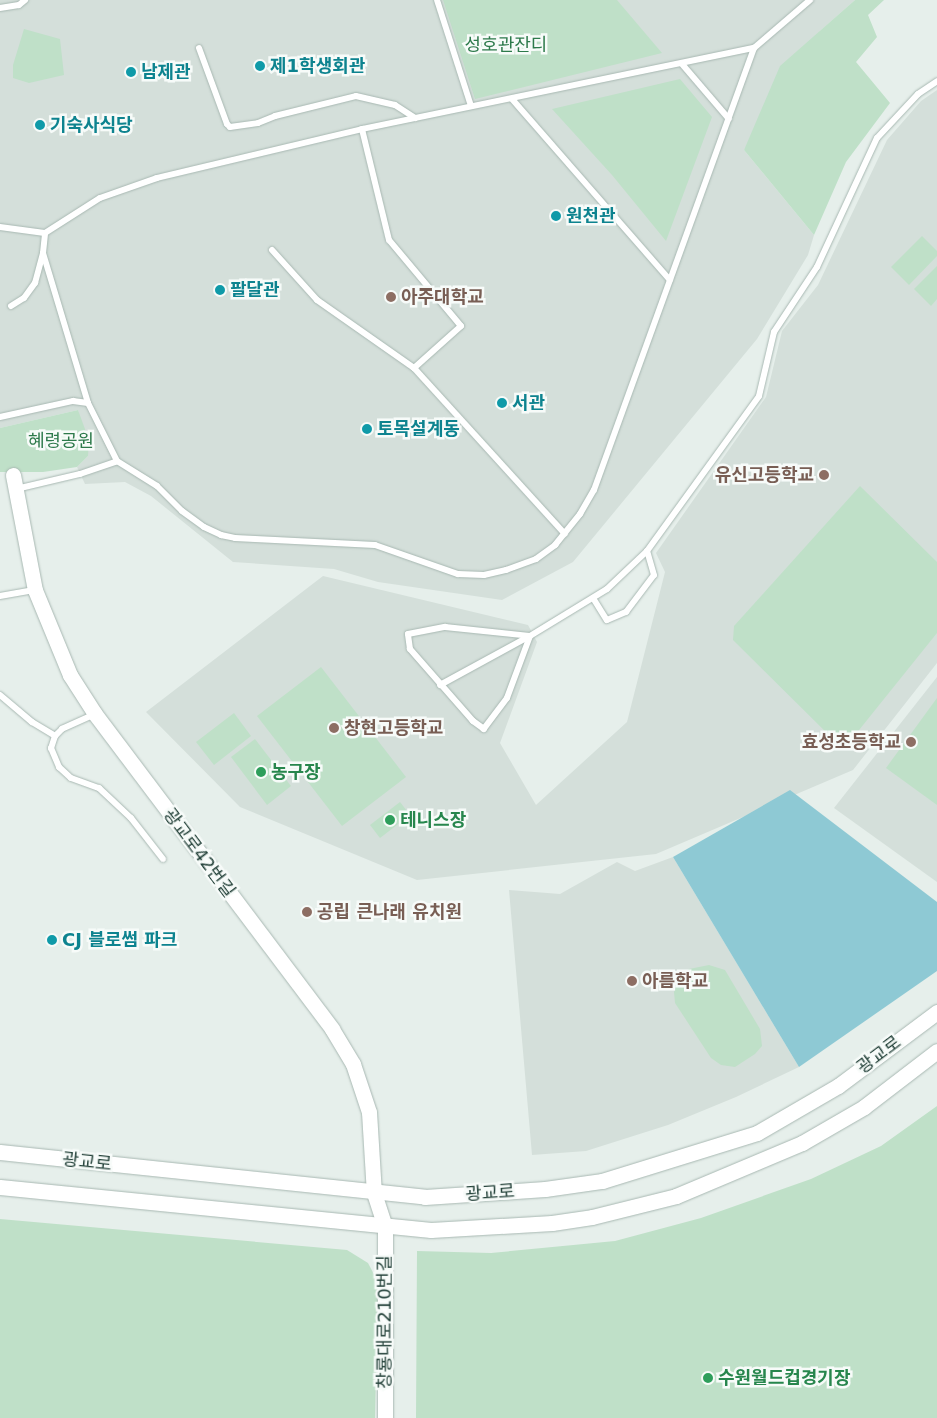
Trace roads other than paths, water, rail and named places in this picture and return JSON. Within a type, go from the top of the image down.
[{"type":"main road","name":"광교로42번길","points":[[15,482],[35,590],[70,675],[95,714],[332,1029],[353,1064],[369,1112],[374,1193],[385,1226]]},
{"type":"main road","name":"광교로","points":[[0,1152],[425,1197],[545,1189],[602,1181],[757,1133],[838,1086],[937,1012]]},
{"type":"main road","name":"광교로","points":[[0,1187],[431,1230],[552,1224],[592,1217],[676,1196],[802,1144],[864,1107],[937,1052]]},
{"type":"main road","name":"창룡대로210번길","points":[[385,1226],[385,1418]]},
{"type":"lane","points":[[0,8],[19,5],[25,0]]},
{"type":"lane","points":[[437,0],[471,106]]},
{"type":"lane","points":[[0,227],[45,234],[100,198],[132,185],[362,129],[754,48],[810,0]]},
{"type":"lane","points":[[199,48],[227,124],[230,127],[258,123],[275,116],[356,96],[395,105],[415,118]]},
{"type":"lane","points":[[43,253],[88,403],[117,461],[157,486],[182,511],[204,527],[221,535],[235,538],[375,545],[458,574],[484,575],[536,559],[555,545],[580,514],[594,490],[754,48]]},
{"type":"lane","points":[[682,64],[729,119]]},
{"type":"lane","points":[[440,685],[530,636],[607,589],[647,551],[759,396],[774,332],[817,267],[877,138],[918,94],[937,81]]},
{"type":"lane","points":[[512,99],[670,280]]},
{"type":"lane","points":[[362,129],[390,240],[461,326],[414,368]]},
{"type":"lane","points":[[11,306],[24,298],[35,283],[43,253],[45,234]]},
{"type":"lane","points":[[272,250],[317,300],[414,368],[564,534]]},
{"type":"lane","points":[[0,417],[74,401],[88,403]]},
{"type":"lane","points":[[15,482],[80,474],[117,461]]},
{"type":"lane","points":[[593,598],[608,620],[626,612],[654,575],[647,551]]},
{"type":"lane","points":[[0,596],[35,590]]},
{"type":"lane","points":[[445,627],[530,636],[507,698],[484,728],[473,721],[410,650],[408,634],[445,627]]},
{"type":"lane","points":[[0,695],[32,722],[54,736]]},
{"type":"lane","points":[[95,714],[62,729],[54,736],[50,748],[59,767],[72,778],[99,788],[131,818],[164,859]]},
{"type":"water","points":[[790,790],[937,902],[937,971],[799,1067],[673,857]]},
{"type":"place","name":"제1학생회관","points":[[260,66]]},
{"type":"place","name":"남제관","points":[[131,72]]},
{"type":"place","name":"기숙사식당","points":[[40,125]]},
{"type":"place","name":"원천관","points":[[556,216]]},
{"type":"place","name":"팔달관","points":[[220,290]]},
{"type":"place","name":"아주대학교","points":[[391,297]]},
{"type":"place","name":"서관","points":[[502,403]]},
{"type":"place","name":"토목설계동","points":[[367,429]]},
{"type":"place","name":"유신고등학교","points":[[824,475]]},
{"type":"place","name":"창현고등학교","points":[[334,728]]},
{"type":"place","name":"효성초등학교","points":[[911,742]]},
{"type":"place","name":"농구장","points":[[261,772]]},
{"type":"place","name":"테니스장","points":[[390,820]]},
{"type":"place","name":"공립 큰나래 유치원","points":[[307,912]]},
{"type":"place","name":"CJ 블로썸 파크","points":[[52,940]]},
{"type":"place","name":"아름학교","points":[[632,981]]},
{"type":"place","name":"수원월드컵경기장","points":[[708,1378]]},
{"type":"park label","name":"성호관잔디","points":[[506,45]]},
{"type":"park label","name":"혜령공원","points":[[61,441]]}]
